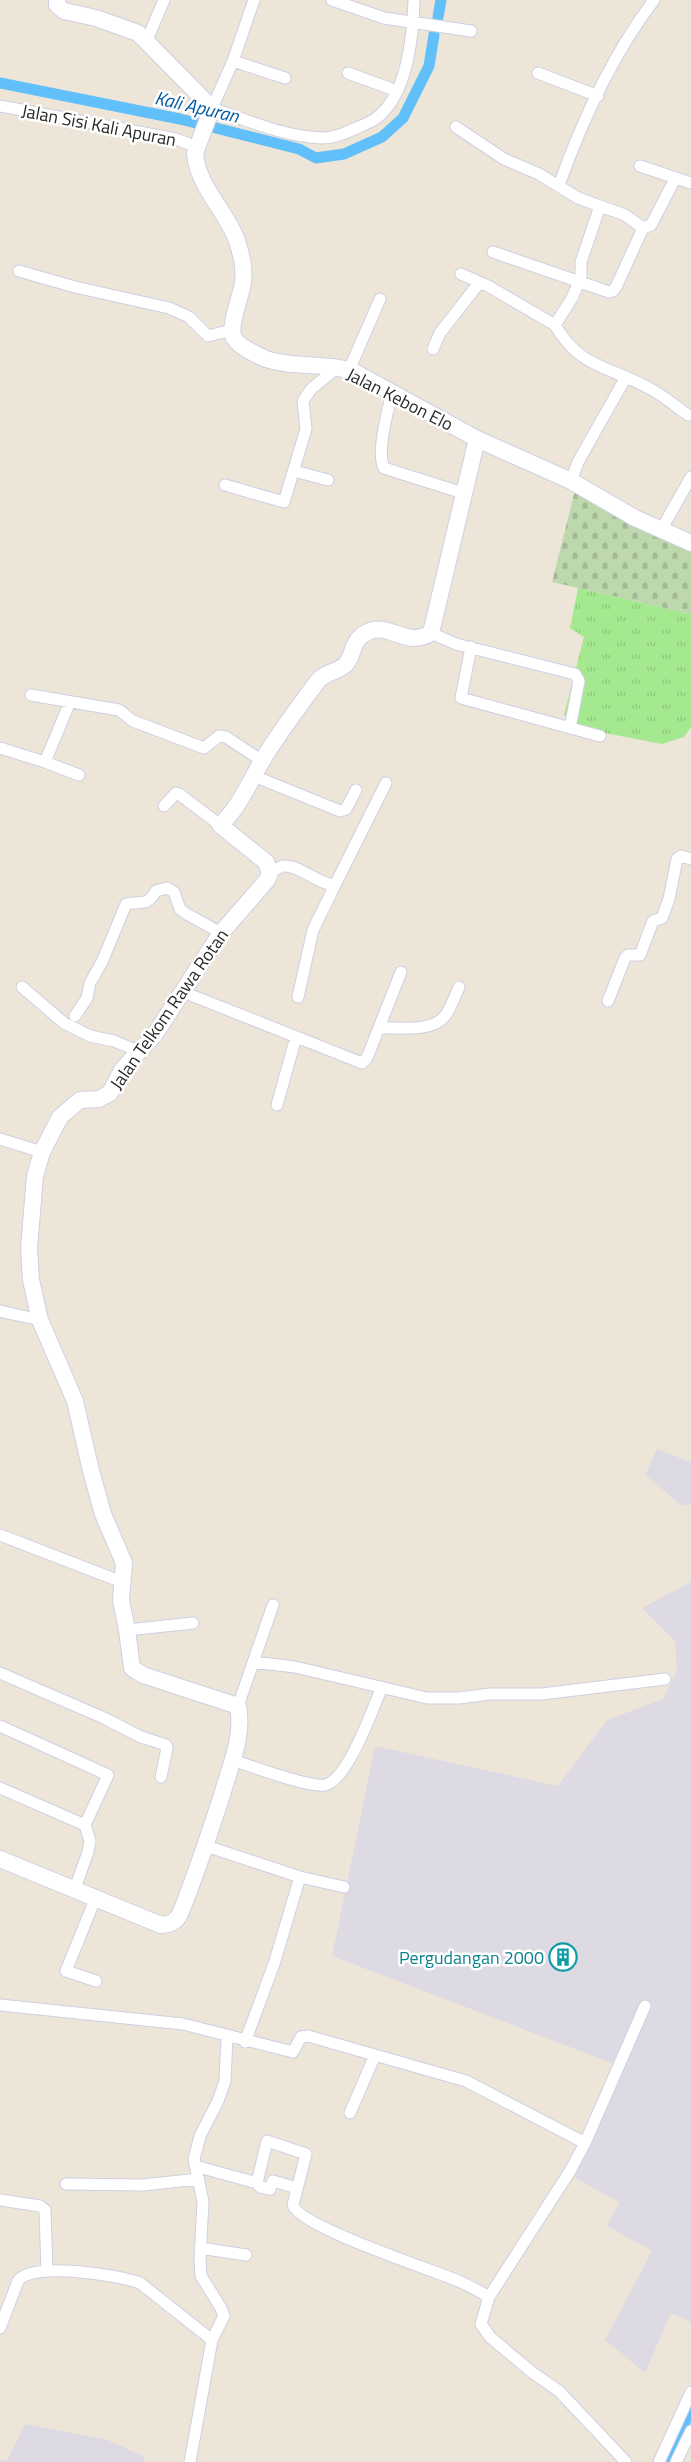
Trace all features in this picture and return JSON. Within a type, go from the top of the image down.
[{"type":"street","points":[[57,0],[58,5],[64,11],[128,28],[147,40],[211,112],[305,137],[324,138],[342,134],[375,119],[393,99],[404,73],[419,23],[414,0]]},
{"type":"street","points":[[147,40],[164,0]]},
{"type":"street","points":[[19,271],[75,287],[169,308],[189,317],[203,334],[208,336],[232,330],[243,284],[244,266],[236,237],[197,165],[195,154],[233,61],[254,0]]},
{"type":"street","points":[[332,0],[384,18],[471,31]]},
{"type":"street","points":[[559,185],[598,96],[642,16],[654,0]]},
{"type":"street","points":[[233,61],[285,78]]},
{"type":"street","points":[[348,73],[397,91]]},
{"type":"street","points":[[538,73],[598,96]]},
{"type":"street","name":"Jalan Sisi Kali Apuran","points":[[0,106],[198,143]]},
{"type":"street","points":[[456,127],[497,156],[524,166],[559,185],[570,194],[625,215],[643,228]]},
{"type":"street","points":[[640,166],[691,183]]},
{"type":"street","points":[[493,252],[579,281],[605,292],[613,292],[643,228],[651,225],[675,179]]},
{"type":"street","points":[[555,325],[572,298],[579,281],[581,262],[600,206]]},
{"type":"street","points":[[461,274],[479,282],[555,325],[564,340],[577,354],[646,386],[688,414]]},
{"type":"street","points":[[433,348],[440,333],[479,282]]},
{"type":"street","points":[[225,485],[283,503],[306,429],[302,401],[311,389],[344,369],[380,299]]},
{"type":"street","name":"Jalan Kebon Elo","points":[[232,330],[234,339],[245,348],[266,359],[344,369],[392,392],[477,439],[571,481],[661,530],[691,543]]},
{"type":"street","points":[[571,481],[578,462],[626,377]]},
{"type":"street","points":[[392,392],[384,433],[382,459],[384,468],[463,493]]},
{"type":"street","points":[[220,825],[232,812],[262,761],[319,680],[344,666],[358,638],[378,628],[410,638],[422,638],[431,633],[477,439]]},
{"type":"street","points":[[294,471],[328,480]]},
{"type":"street","points":[[661,530],[691,477]]},
{"type":"street","points":[[431,633],[456,644],[575,674],[579,681],[570,728]]},
{"type":"street","points":[[471,647],[461,698],[600,736]]},
{"type":"street","points":[[31,696],[119,710],[133,721],[204,748],[219,736],[226,737],[262,761]]},
{"type":"street","points":[[46,762],[70,702]]},
{"type":"street","points":[[0,748],[46,762],[79,775]]},
{"type":"street","points":[[254,776],[340,811],[346,809],[356,790]]},
{"type":"street","points":[[298,997],[313,930],[386,783]]},
{"type":"street","points":[[164,806],[176,793],[179,794],[266,862],[270,873],[284,866],[297,869],[326,885],[335,885]]},
{"type":"street","points":[[608,1001],[625,958],[628,955],[640,955],[653,922],[662,918],[669,899],[677,859],[681,856],[691,859]]},
{"type":"street","name":"Jalan Telkom Rawa Rotan","points":[[238,1706],[136,1672],[132,1668],[128,1630],[121,1600],[124,1563],[103,1514],[75,1401],[40,1320],[31,1280],[29,1248],[35,1176],[42,1152],[60,1117],[80,1100],[99,1099],[110,1093],[122,1070],[155,1034],[221,933],[261,888],[270,873]]},
{"type":"street","points":[[75,1016],[87,998],[90,983],[102,962],[126,904],[146,902],[151,900],[156,891],[167,888],[174,892],[180,909],[221,933]]},
{"type":"street","points":[[182,992],[362,1063],[366,1061],[401,972]]},
{"type":"street","points":[[379,1028],[426,1027],[438,1023],[446,1016],[459,987]]},
{"type":"street","points":[[22,988],[64,1023],[90,1036],[114,1041],[138,1051]]},
{"type":"street","points":[[277,1105],[296,1037]]},
{"type":"street","points":[[0,1139],[42,1152]]},
{"type":"street","points":[[0,1311],[40,1320]]},
{"type":"street","points":[[0,1535],[122,1582]]},
{"type":"street","points":[[0,1859],[162,1925],[170,1924],[180,1914],[206,1846],[240,1729],[238,1706],[274,1605]]},
{"type":"street","points":[[128,1630],[192,1623]]},
{"type":"street","points":[[253,1662],[295,1667],[427,1698],[459,1698],[490,1694],[559,1693],[665,1679]]},
{"type":"street","points":[[0,1672],[104,1718],[141,1737],[163,1743],[167,1748],[161,1777]]},
{"type":"street","points":[[232,1760],[314,1785],[329,1784],[342,1771],[356,1746],[382,1686]]},
{"type":"street","points":[[0,1726],[108,1775],[85,1825],[90,1841],[75,1888]]},
{"type":"street","points":[[0,1788],[85,1825]]},
{"type":"street","points":[[206,1846],[300,1877],[344,1886]]},
{"type":"street","points":[[245,2042],[274,1964],[300,1877]]},
{"type":"street","points":[[96,1897],[66,1970],[96,1981]]},
{"type":"street","points":[[0,2005],[183,2024],[245,2042],[292,2052],[304,2035],[466,2081],[585,2143]]},
{"type":"street","points":[[626,2462],[559,2391],[533,2373],[482,2328],[481,2319],[489,2297],[570,2171],[585,2143],[645,2006]]},
{"type":"street","points":[[190,2462],[212,2340],[224,2316],[201,2276],[200,2248],[203,2202],[195,2166],[197,2144],[218,2101],[225,2081],[227,2037]]},
{"type":"street","points":[[350,2113],[375,2055]]},
{"type":"street","points":[[257,2183],[267,2141],[306,2154],[293,2205],[294,2210],[316,2223],[420,2268],[464,2283],[489,2297]]},
{"type":"street","points":[[195,2166],[257,2183],[260,2187],[270,2189],[273,2181],[297,2188]]},
{"type":"street","points":[[66,2184],[143,2185],[198,2178]]},
{"type":"street","points":[[0,2200],[40,2206],[45,2210],[47,2271]]},
{"type":"street","points":[[200,2248],[246,2255]]},
{"type":"street","points":[[0,2328],[21,2278],[47,2271],[92,2273],[140,2283],[212,2340]]},
{"type":"street","points":[[658,2462],[691,2392]]},
{"type":"street","points":[[676,2462],[691,2431]]},
{"type":"shaded area","points":[[657,1449],[691,1462],[691,1504],[682,1506],[645,1475]]},
{"type":"shaded area","name":"Pergudangan 2000","points":[[691,1582],[691,2322],[671,2313],[645,2373],[605,2340],[652,2251],[607,2226],[619,2202],[575,2178],[617,2065],[332,1956],[375,1746],[558,1786],[607,1720],[663,1699],[677,1671],[675,1641],[642,1608]]},
{"type":"shaded area","points":[[25,2424],[108,2440],[145,2457],[143,2462],[0,2462],[0,2459],[7,2461]]},
{"type":"green space","points":[[576,486],[691,541],[691,614],[552,582]]},
{"type":"green space","points":[[578,588],[691,614],[691,727],[684,737],[662,744],[584,729],[564,715],[584,637],[570,628]]},
{"type":"waterway","points":[[438,17],[441,0]]},
{"type":"waterway","name":"Kali Apuran","points":[[0,83],[180,119],[299,149],[316,158],[344,154],[382,137],[403,118],[429,66],[434,35]]},
{"type":"waterway","points":[[666,2462],[691,2409]]},
{"type":"place","name":"Pergudangan 2000","points":[[563,1957]]}]
